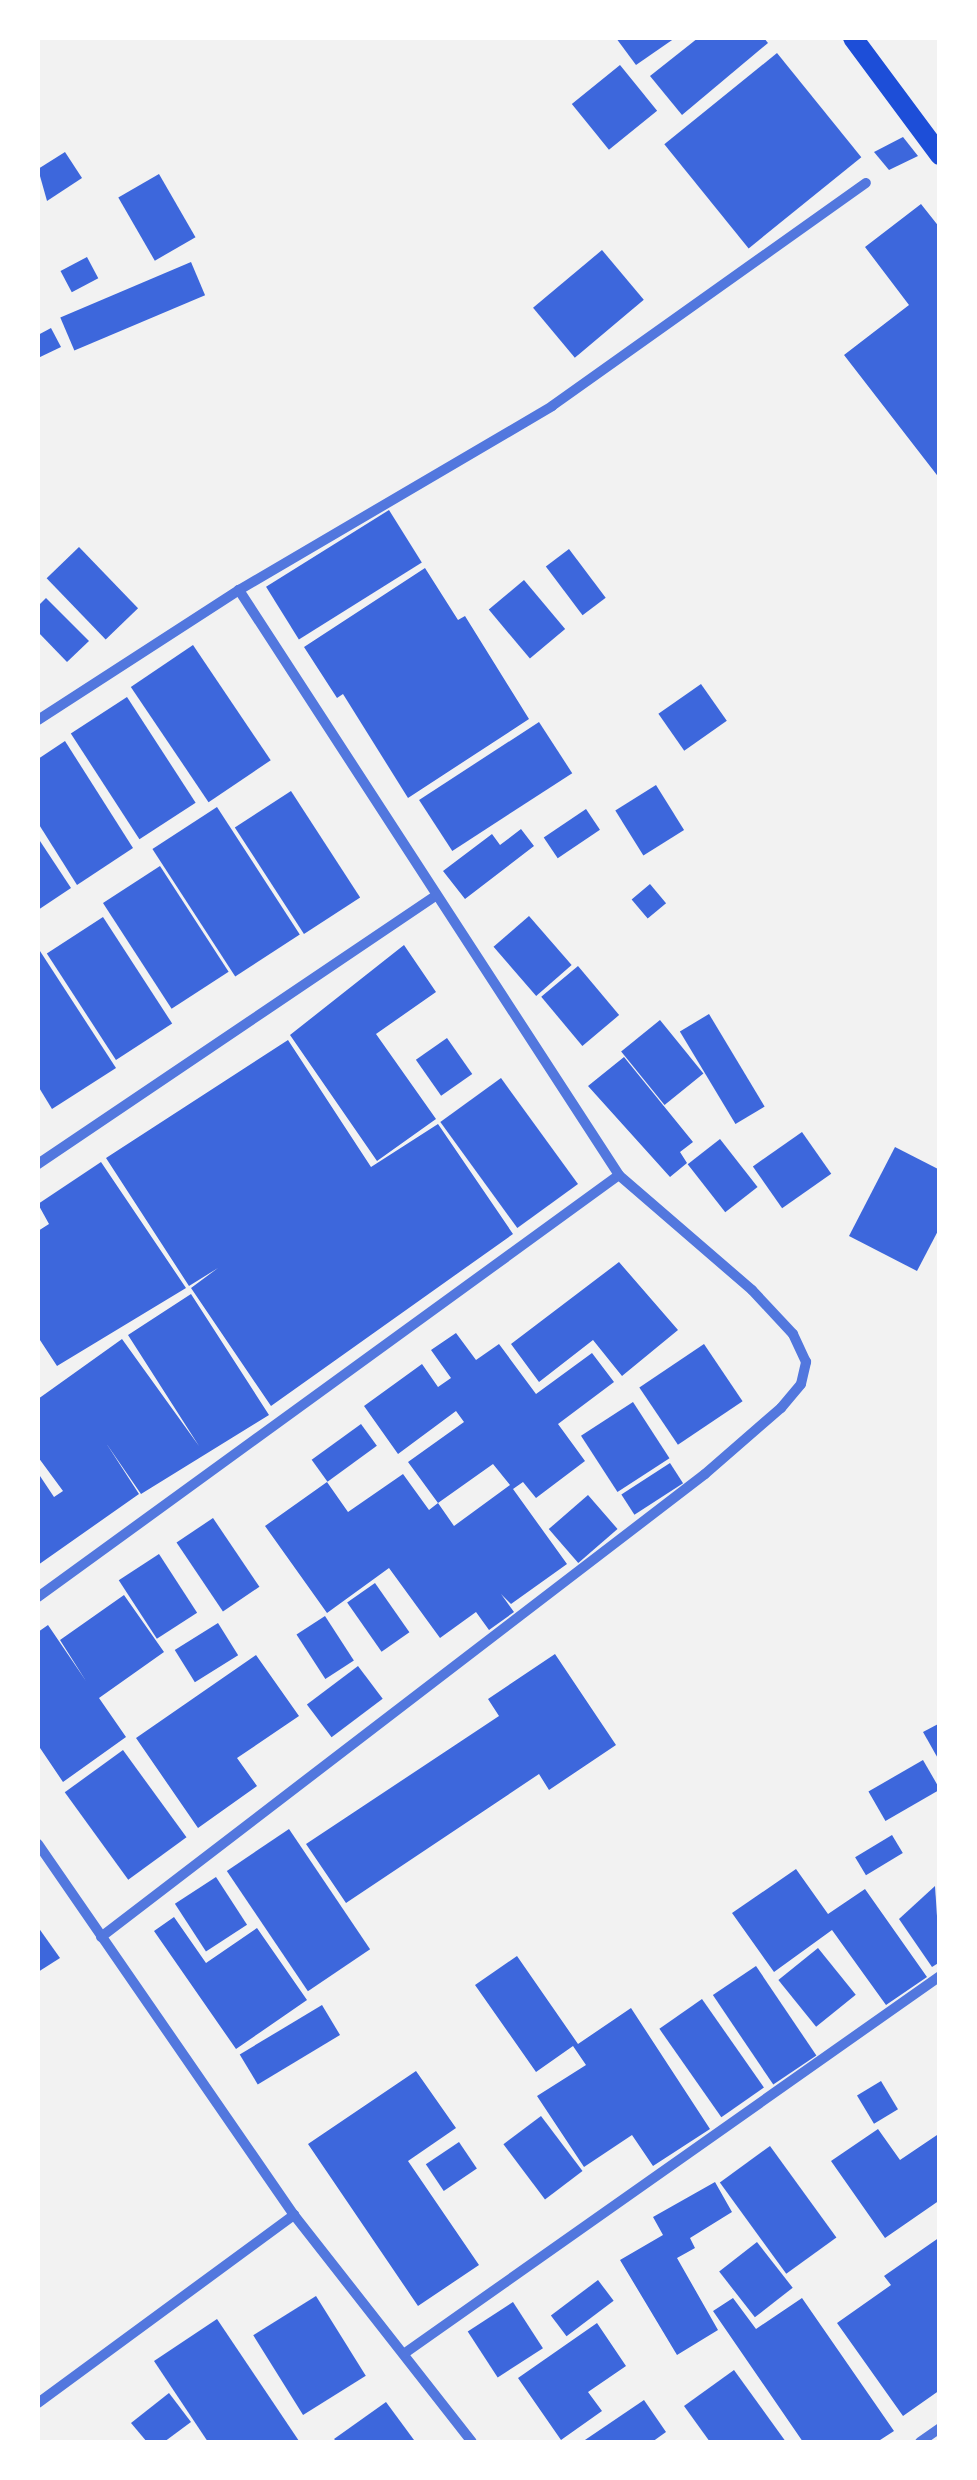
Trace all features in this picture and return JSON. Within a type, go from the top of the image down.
[{"type":"main road","points":[[853,38],[940,155]]},
{"type":"street","points":[[38,720],[239,590],[552,406],[866,183]]},
{"type":"street","points":[[101,1937],[705,1474],[781,1408],[801,1384],[806,1362],[793,1334],[752,1290],[618,1175],[239,590]]},
{"type":"street","points":[[38,1164],[435,896]]},
{"type":"street","points":[[38,1597],[618,1175]]},
{"type":"street","points":[[38,1844],[294,2215],[472,2442]]},
{"type":"street","points":[[405,2353],[940,1976]]},
{"type":"street","points":[[38,2403],[294,2215]]},
{"type":"street","points":[[920,2442],[940,2428]]},
{"type":"building","points":[[616,38],[675,38],[636,65]]},
{"type":"building","points":[[698,38],[764,38],[768,43],[682,115],[650,76]]},
{"type":"building","points":[[777,53],[861,157],[749,248],[664,144]]},
{"type":"building","points":[[620,65],[657,111],[609,150],[572,104]]},
{"type":"building","points":[[903,137],[918,156],[889,170],[874,152]]},
{"type":"building","points":[[65,152],[82,178],[47,201],[38,169]]},
{"type":"building","points":[[159,174],[196,237],[155,261],[118,198]]},
{"type":"building","points":[[921,204],[940,228],[940,479],[844,355],[909,305],[865,247]]},
{"type":"building","points":[[602,250],[644,300],[575,358],[533,308]]},
{"type":"building","points":[[87,257],[98,278],[72,292],[61,271]]},
{"type":"building","points":[[191,262],[205,295],[74,351],[60,317]]},
{"type":"building","points":[[51,328],[61,347],[38,358],[38,335]]},
{"type":"building","points":[[389,510],[422,563],[299,639],[266,587]]},
{"type":"building","points":[[79,547],[138,608],[106,639],[47,578]]},
{"type":"building","points":[[569,549],[606,598],[583,615],[546,566]]},
{"type":"building","points":[[425,568],[458,620],[465,616],[529,719],[408,798],[343,694],[337,698],[304,647]]},
{"type":"building","points":[[524,580],[565,629],[530,659],[489,610]]},
{"type":"building","points":[[46,598],[89,641],[67,662],[38,632],[38,606]]},
{"type":"building","points":[[193,645],[271,760],[209,802],[131,687]]},
{"type":"building","points":[[701,684],[727,721],[684,751],[658,714]]},
{"type":"building","points":[[127,697],[196,803],[139,839],[71,733]]},
{"type":"building","points":[[539,722],[572,773],[452,851],[419,800]]},
{"type":"building","points":[[65,741],[133,848],[77,885],[38,823],[38,759]]},
{"type":"building","points":[[656,785],[684,830],[643,855],[615,810]]},
{"type":"building","points":[[291,791],[360,898],[304,934],[235,827]]},
{"type":"building","points":[[217,807],[300,934],[235,976],[152,849]]},
{"type":"building","points":[[586,809],[600,830],[558,858],[544,838]]},
{"type":"building","points":[[521,829],[534,846],[465,899],[443,871],[492,834],[500,845]]},
{"type":"building","points":[[38,838],[71,888],[38,910]]},
{"type":"building","points":[[160,866],[229,972],[172,1009],[103,903]]},
{"type":"building","points":[[650,884],[666,903],[648,919],[632,899]]},
{"type":"building","points":[[529,916],[572,965],[536,996],[494,947]]},
{"type":"building","points":[[103,917],[172,1024],[116,1060],[47,953]]},
{"type":"building","points":[[404,945],[436,992],[376,1034],[436,1119],[377,1161],[290,1035]]},
{"type":"building","points":[[38,948],[116,1068],[52,1109],[38,1086]]},
{"type":"building","points":[[578,966],[619,1015],[582,1046],[541,997]]},
{"type":"building","points":[[709,1014],[765,1107],[735,1124],[680,1032]]},
{"type":"building","points":[[660,1020],[703,1074],[665,1105],[621,1051]]},
{"type":"building","points":[[447,1038],[472,1074],[441,1096],[416,1060]]},
{"type":"building","points":[[288,1040],[371,1167],[438,1124],[513,1234],[271,1406],[191,1288],[218,1268],[189,1286],[106,1158]]},
{"type":"building","points":[[624,1057],[693,1142],[680,1152],[687,1163],[670,1177],[588,1086]]},
{"type":"building","points":[[501,1078],[578,1184],[517,1228],[440,1122]]},
{"type":"building","points":[[802,1132],[831,1174],[782,1208],[753,1166]]},
{"type":"building","points":[[720,1139],[758,1187],[725,1212],[688,1164]]},
{"type":"building","points":[[895,1147],[940,1170],[940,1227],[917,1271],[849,1236]]},
{"type":"building","points":[[101,1162],[186,1288],[57,1366],[38,1337],[38,1231],[49,1224],[38,1204]]},
{"type":"building","points":[[619,1262],[678,1330],[622,1376],[593,1340],[539,1382],[511,1344]]},
{"type":"building","points":[[191,1294],[269,1415],[141,1494],[106,1443],[139,1494],[38,1565],[38,1473],[54,1497],[63,1491],[38,1457],[38,1399],[122,1339],[199,1446],[128,1335]]},
{"type":"building","points":[[456,1333],[476,1360],[499,1344],[536,1394],[592,1353],[614,1382],[558,1424],[585,1461],[536,1498],[523,1482],[513,1489],[567,1564],[511,1604],[501,1594],[514,1612],[489,1630],[476,1612],[440,1638],[389,1568],[327,1613],[265,1526],[327,1482],[348,1512],[403,1474],[429,1510],[438,1503],[408,1462],[464,1422],[456,1411],[398,1454],[364,1406],[422,1364],[438,1387],[451,1378],[431,1350]],"holes":[[[493,1464],[510,1485],[454,1526],[438,1503]]]},
{"type":"building","points":[[704,1344],[743,1401],[678,1445],[639,1388]]},
{"type":"building","points":[[633,1402],[669,1458],[617,1492],[581,1436]]},
{"type":"building","points":[[361,1424],[377,1446],[328,1482],[312,1460]]},
{"type":"building","points":[[670,1463],[683,1483],[634,1515],[621,1495]]},
{"type":"building","points":[[588,1495],[618,1529],[578,1563],[549,1529]]},
{"type":"building","points":[[213,1518],[259,1587],[223,1611],[177,1543]]},
{"type":"building","points":[[159,1554],[197,1613],[157,1639],[119,1580]]},
{"type":"building","points":[[375,1583],[409,1632],[382,1652],[347,1603]]},
{"type":"building","points":[[124,1595],[164,1652],[99,1698],[126,1737],[63,1782],[38,1745],[38,1632],[48,1625],[86,1681],[60,1640]]},
{"type":"building","points":[[325,1616],[354,1660],[325,1679],[296,1635]]},
{"type":"building","points":[[218,1623],[238,1655],[195,1682],[175,1650]]},
{"type":"building","points":[[555,1654],[616,1745],[549,1790],[539,1774],[346,1903],[306,1844],[499,1716],[488,1699]]},
{"type":"building","points":[[256,1655],[299,1716],[237,1758],[257,1786],[198,1828],[136,1738]]},
{"type":"building","points":[[358,1666],[383,1699],[332,1737],[307,1705]]},
{"type":"building","points":[[940,1723],[940,1762],[923,1732]]},
{"type":"building","points":[[123,1750],[186,1837],[128,1880],[65,1792]]},
{"type":"building","points":[[923,1760],[940,1789],[885,1821],[868,1792]]},
{"type":"building","points":[[289,1829],[370,1949],[308,1991],[227,1871]]},
{"type":"building","points":[[892,1835],[903,1853],[866,1875],[855,1857]]},
{"type":"building","points":[[796,1869],[828,1914],[865,1889],[927,1977],[886,2005],[832,1930],[774,1972],[732,1913]]},
{"type":"building","points":[[216,1877],[247,1925],[206,1951],[175,1904]]},
{"type":"building","points":[[935,1886],[940,1962],[932,1967],[899,1919]]},
{"type":"building","points":[[174,1917],[206,1963],[257,1928],[307,2000],[236,2049],[154,1931]]},
{"type":"building","points":[[38,1927],[60,1958],[38,1972]]},
{"type":"building","points":[[818,1948],[856,1995],[816,2027],[778,1980]]},
{"type":"building","points":[[517,1956],[578,2044],[631,2008],[710,2129],[653,2166],[632,2135],[584,2167],[537,2096],[586,2065],[573,2046],[536,2072],[475,1985]]},
{"type":"building","points":[[756,1966],[816,2056],[773,2085],[713,1995]]},
{"type":"building","points":[[702,1999],[764,2087],[721,2117],[659,2029]]},
{"type":"building","points":[[322,2005],[340,2035],[258,2084],[240,2054]]},
{"type":"building","points":[[416,2071],[456,2128],[408,2161],[479,2265],[418,2306],[308,2144]]},
{"type":"building","points":[[881,2081],[898,2109],[874,2124],[857,2095]]},
{"type":"building","points":[[541,2116],[583,2171],[545,2199],[503,2144]]},
{"type":"building","points":[[878,2129],[900,2160],[940,2133],[940,2200],[885,2238],[831,2161]]},
{"type":"building","points":[[459,2142],[477,2169],[444,2191],[426,2164]]},
{"type":"building","points":[[770,2146],[836,2237],[786,2274],[720,2182]]},
{"type":"building","points":[[715,2182],[732,2212],[690,2238],[695,2248],[677,2258],[718,2330],[677,2355],[620,2260],[663,2235],[653,2217]]},
{"type":"building","points":[[940,2237],[940,2390],[903,2416],[837,2323],[891,2285],[884,2276]]},
{"type":"building","points":[[757,2242],[793,2288],[755,2317],[719,2272]]},
{"type":"building","points":[[598,2280],[614,2301],[567,2336],[551,2316]]},
{"type":"building","points":[[316,2296],[366,2376],[303,2415],[253,2335]]},
{"type":"building","points":[[733,2298],[756,2329],[802,2298],[894,2431],[877,2442],[803,2442],[713,2311]]},
{"type":"building","points":[[513,2302],[543,2348],[498,2378],[468,2331]]},
{"type":"building","points":[[217,2319],[299,2441],[208,2442],[154,2361]]},
{"type":"building","points":[[597,2323],[626,2366],[588,2392],[602,2411],[561,2440],[518,2378]]},
{"type":"building","points":[[734,2370],[786,2442],[710,2442],[684,2406]]},
{"type":"building","points":[[169,2393],[191,2422],[164,2442],[147,2442],[131,2423]]},
{"type":"building","points":[[644,2400],[666,2432],[652,2442],[582,2442]]},
{"type":"building","points":[[386,2402],[414,2440],[334,2439]]}]
